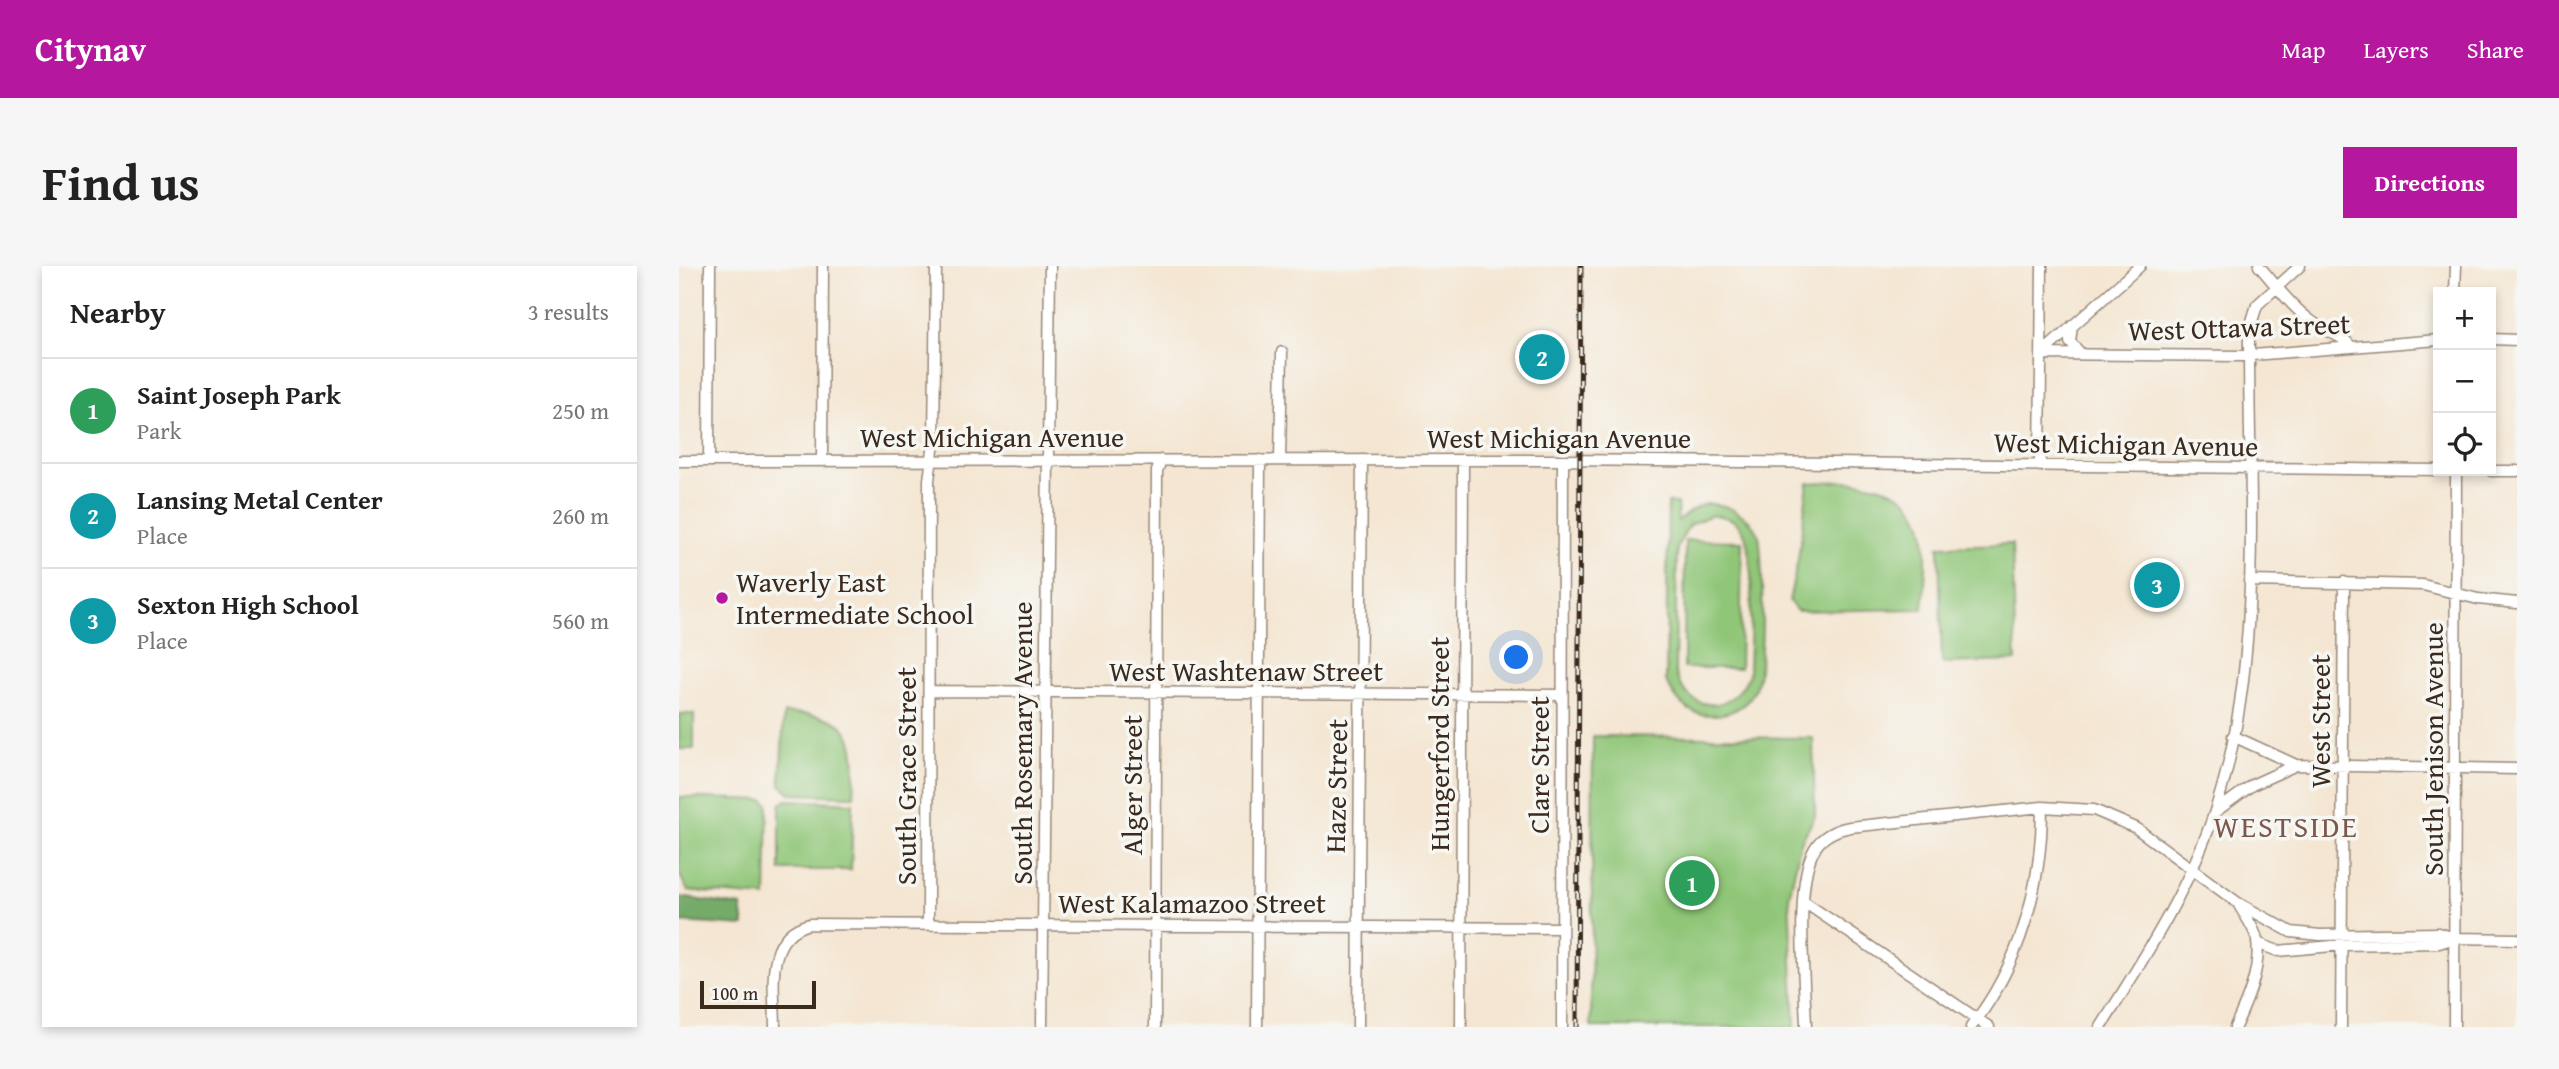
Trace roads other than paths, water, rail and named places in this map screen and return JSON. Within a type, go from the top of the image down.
[{"type":"street","points":[[709,266],[709,460]]},
{"type":"street","points":[[822,459],[823,266]]},
{"type":"street","name":"South Grace Street","points":[[928,924],[930,460],[934,443],[936,266]]},
{"type":"street","name":"South Rosemary Avenue","points":[[1042,1027],[1049,266]]},
{"type":"street","points":[[2040,466],[2042,266]]},
{"type":"street","points":[[2041,354],[2140,266]]},
{"type":"street","points":[[2259,266],[2314,324],[2347,341],[2351,347]]},
{"type":"street","points":[[2101,1027],[2156,938],[2191,869],[2214,813],[2233,736],[2246,659],[2251,317],[2257,305],[2300,266]]},
{"type":"street","points":[[2455,287],[2456,266]]},
{"type":"street","points":[[2072,326],[2070,342],[2081,354]]},
{"type":"street","name":"West Ottawa Street","points":[[2041,354],[2249,355],[2433,340]]},
{"type":"street","points":[[2496,340],[2517,340]]},
{"type":"street","points":[[1280,460],[1282,352]]},
{"type":"street","name":"Alger Street","points":[[1155,1027],[1157,471],[1161,460]]},
{"type":"street","points":[[1257,1027],[1256,695],[1260,460]]},
{"type":"street","name":"Haze Street","points":[[1358,1027],[1362,460]]},
{"type":"street","name":"Hungerford Street","points":[[1461,1027],[1463,460]]},
{"type":"street","name":"West Michigan Avenue","points":[[679,461],[1563,460],[2433,470]]},
{"type":"street","name":"Clare Street","points":[[1562,1027],[1563,460]]},
{"type":"street","points":[[2496,471],[2517,471]]},
{"type":"street","name":"South Jenison Avenue","points":[[2454,1027],[2456,476]]},
{"type":"street","points":[[2249,581],[2423,585],[2478,599],[2517,603]]},
{"type":"street","name":"West Street","points":[[2341,1027],[2344,582]]},
{"type":"street","name":"West Washtenaw Street","points":[[930,691],[1562,695]]},
{"type":"street","points":[[2233,736],[2296,765],[2343,768],[2517,769]]},
{"type":"street","points":[[2214,813],[2252,785],[2296,765]]},
{"type":"street","points":[[1806,1027],[1804,902],[1812,853],[1831,833],[1850,827],[2042,807],[2078,807],[2117,817],[2150,836],[2238,903],[2291,932],[2343,940]]},
{"type":"street","points":[[1974,1023],[2006,970],[2030,910],[2042,839],[2042,807]]},
{"type":"street","points":[[1804,902],[1974,1023],[1989,1027]]},
{"type":"street","points":[[2235,1027],[2255,975],[2257,943],[2238,903]]},
{"type":"street","name":"West Kalamazoo Street","points":[[775,1027],[775,963],[783,937],[809,924],[1562,928]]},
{"type":"street","points":[[2257,943],[2278,951],[2343,940],[2438,933],[2455,938],[2517,939]]},
{"type":"railway","points":[[1577,1027],[1581,266]]},
{"type":"place","name":"Lansing Metal Center","points":[[1542,357]]},
{"type":"place","name":"Sexton High School","points":[[2157,585]]},
{"type":"place","name":"Waverly East Intermediate School","points":[[722,598]]},
{"type":"place","name":"Saint Joseph Park","points":[[1692,883]]},
{"type":"district","name":"WESTSIDE","points":[[2286,827]]}]
